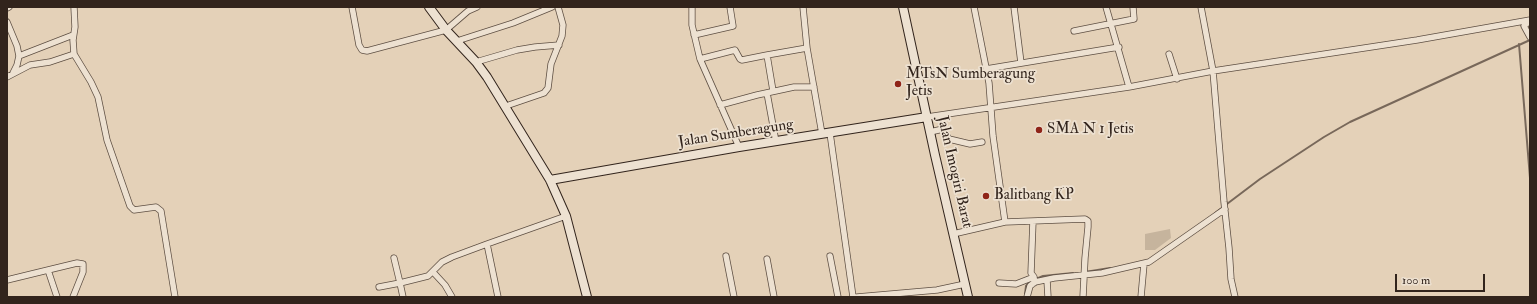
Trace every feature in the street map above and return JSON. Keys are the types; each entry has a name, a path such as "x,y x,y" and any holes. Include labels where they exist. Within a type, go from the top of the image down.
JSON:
{"street":[{"path":"74,7 74,54 98,97 109,146 130,206 134,210 156,207 161,211 175,297"},
{"path":"352,7 359,45 362,50 367,51 376,50 446,30 467,9 477,7"},
{"path":"429,7 446,30 476,62 506,106 550,180 566,216 587,297"},
{"path":"457,41 513,24 552,7"},
{"path":"506,106 544,93 548,88 552,64 562,36 563,25 558,7"},
{"path":"692,7 694,35 700,60 739,147"},
{"path":"694,35 733,26 730,7"},
{"path":"803,7 807,48 814,87 826,134 853,297"},
{"name":"Jalan Imogiri Barat","path":"903,7 968,297"},
{"path":"974,7 986,69 993,136 1005,222"},
{"path":"1014,7 1021,63"},
{"path":"1106,7 1119,47 1129,87"},
{"path":"1074,30 1134,19 1133,7"},
{"path":"1201,7 1213,71 1231,279 1235,297"},
{"path":"927,117 1129,87 1213,71 1417,40 1530,20"},
{"path":"1530,20 1524,26 1530,37"},
{"path":"7,22 19,56 13,73"},
{"path":"19,56 73,36"},
{"path":"476,62 516,50 559,45"},
{"path":"986,69 1119,47"},
{"path":"700,60 735,50 742,60 767,54 807,48"},
{"path":"7,77 30,65 50,62 74,54"},
{"path":"767,54 776,142"},
{"path":"1169,54 1177,78"},
{"path":"720,105 794,87 814,87"},
{"name":"Jalan Sumberagung","path":"550,180 739,147 927,117"},
{"path":"930,132 943,129 949,139 970,144 982,142"},
{"path":"999,283 1016,284 1034,280 1047,280 1102,273 1144,264 1159,255 1224,206"},
{"path":"379,287 423,278 433,272 439,264 452,256 566,216"},
{"path":"953,234 1005,222 1085,219 1088,222 1083,297"},
{"path":"1027,297 1028,290 1034,280 1032,274 1033,222"},
{"path":"487,244 498,297"},
{"path":"726,256 734,297"},
{"path":"830,256 838,297"},
{"path":"394,258 403,297"},
{"path":"767,259 774,297"},
{"path":"7,280 77,263 82,264 83,272 73,297"},
{"path":"1141,297 1144,264"},
{"path":"48,270 57,297"},
{"path":"433,272 445,285 452,297"},
{"path":"1047,280 1048,297"},
{"path":"857,297 937,290 965,284"}],"shaded area":[{"path":"1170,229 1171,238 1155,250 1145,250 1145,234"}],"waterway":[{"path":"1215,213 1260,179 1324,137 1350,122 1530,40"},
{"path":"1519,44 1530,178"},
{"path":"1085,272 1110,268"},
{"path":"1036,279 1043,276 1073,273"},
{"path":"1025,294 1026,286 1031,280"}],"place":[{"name":"MTsN Sumberagung Jetis","path":"898,84"},
{"name":"SMA N 1 Jetis","path":"1039,130"},
{"name":"Balitbang KP","path":"986,196"}]}
